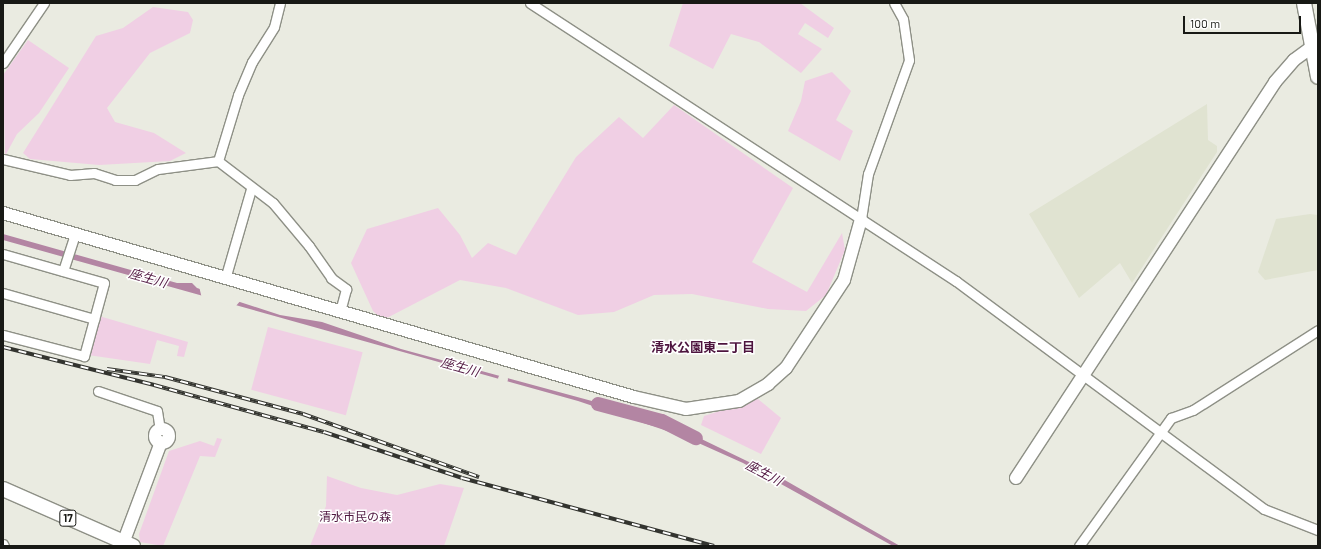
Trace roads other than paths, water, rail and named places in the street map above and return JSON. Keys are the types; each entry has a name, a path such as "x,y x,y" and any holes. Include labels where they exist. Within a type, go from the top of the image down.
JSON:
{"main road":[{"path":"1304,3 1315,45 1318,76"},
{"name":"17","path":"3,490 126,545"}],"street":[{"path":"3,63 44,3"},
{"path":"218,161 238,95 252,62 274,28 280,3"},
{"path":"530,3 968,290 1264,509 1318,530"},
{"path":"3,213 74,240 225,279 340,311 666,405 686,409 722,406 754,393 786,368 844,280 861,219 868,174 909,60 902,18 894,3"},
{"path":"1016,478 1279,78 1315,45"},
{"path":"3,159 70,175 94,173 121,180 135,180 158,169 218,161 252,189 273,203 310,246 331,278 346,289 340,311"},
{"path":"225,279 252,189"},
{"path":"64,268 74,240"},
{"path":"3,254 64,268 104,283 84,356 3,335"},
{"path":"3,293 94,319"},
{"path":"1079,546 1171,418 1193,410 1318,330"},
{"path":"98,391 157,411 160,429 169,434 167,440 161,442 126,545"}],"water":[{"path":"3,234 177,283 192,283 197,288 280,315 322,322 401,349 603,404 689,433 776,475 900,546 893,546 743,463 685,437 578,401 3,240"}],"waterway":[{"name":"座生川","path":"598,404 662,421 696,438"}],"railway":[{"path":"3,347 154,385 324,432 462,478 714,546"},
{"path":"107,369 165,377 303,414 479,477"}],"district":[{"name":"清水公園東二丁目","path":"703,347"}],"park label":[{"name":"清水市民の森","path":"355,517"}]}
